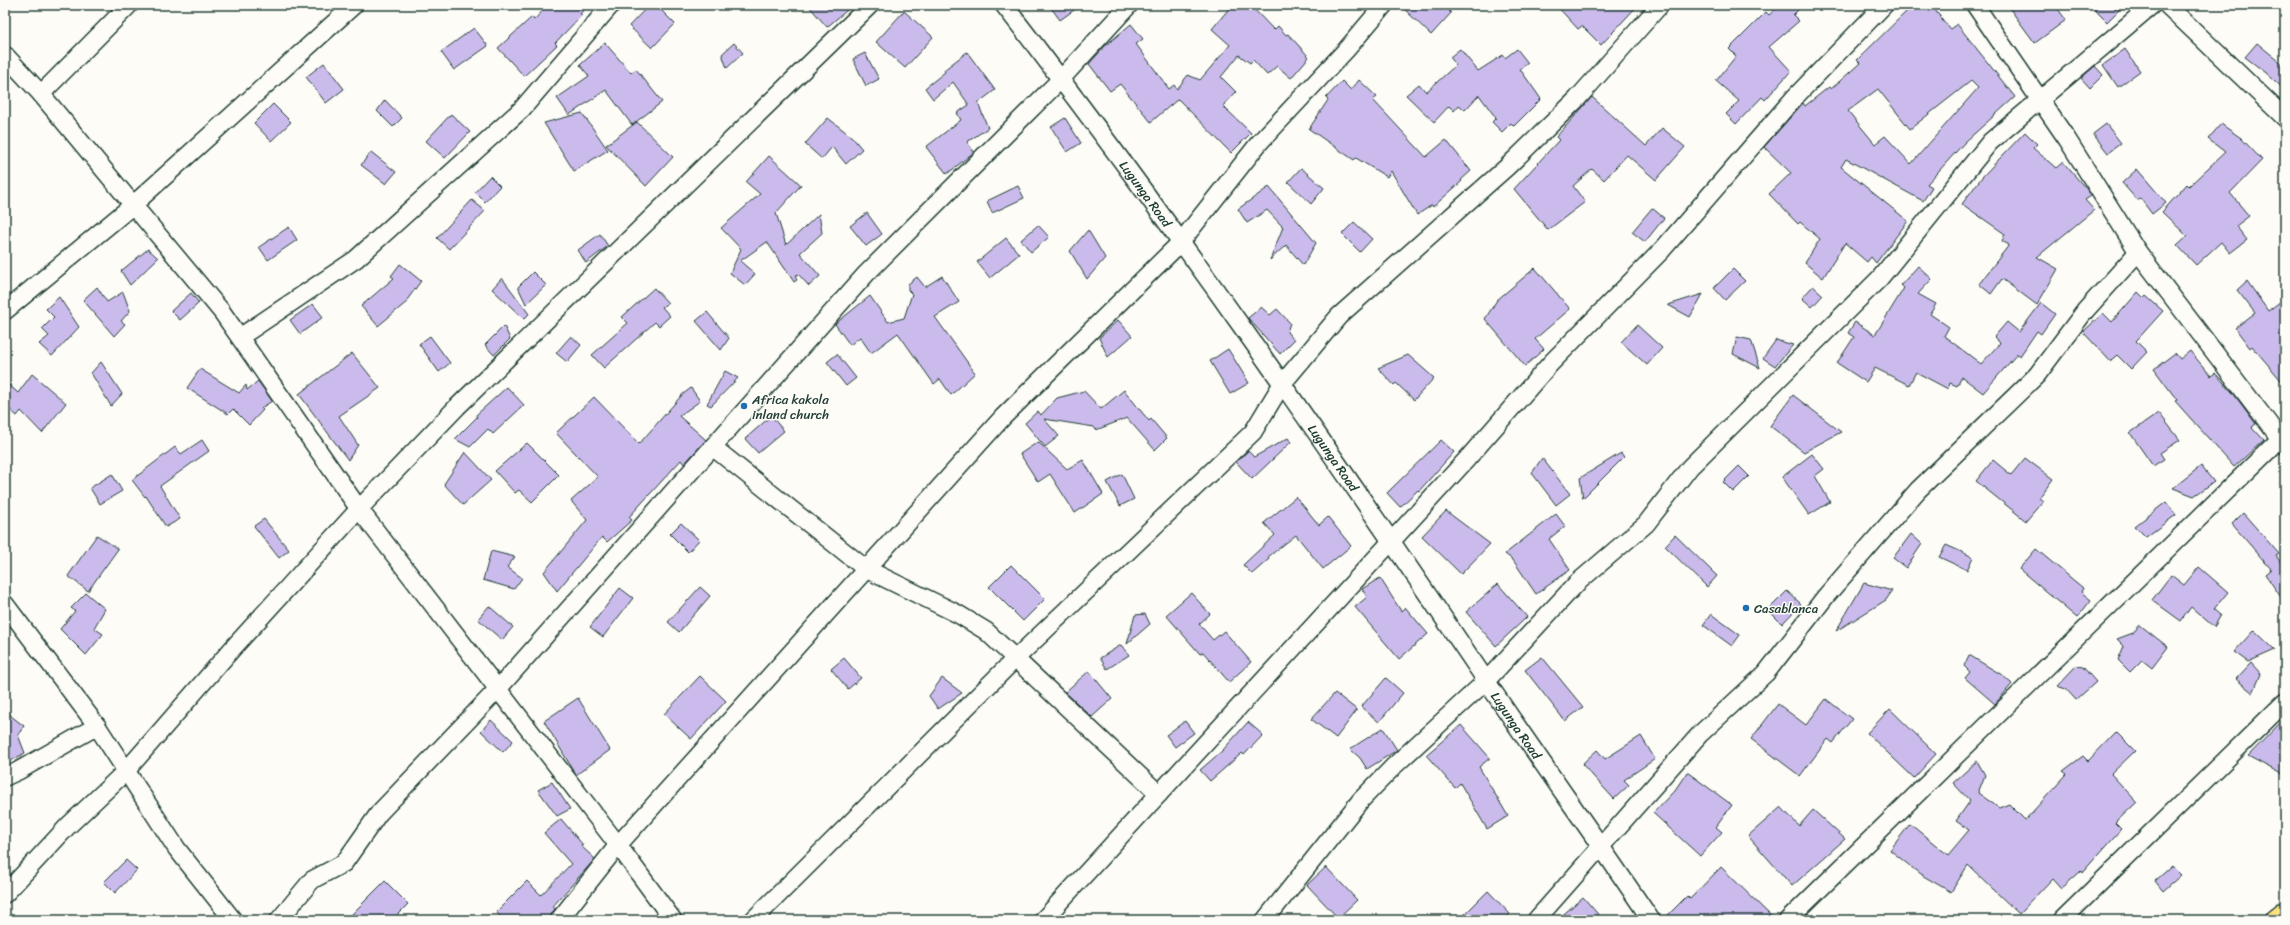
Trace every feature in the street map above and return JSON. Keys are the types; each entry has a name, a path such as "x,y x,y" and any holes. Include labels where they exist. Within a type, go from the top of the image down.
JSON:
{"highway":[{"path":"2276,920 2285,913"}],"street":[{"path":"41,94 129,5"},
{"path":"5,311 133,205 354,5"},
{"path":"240,337 356,259 522,109 611,5"},
{"path":"5,894 67,827 126,770 232,649 359,510 457,407 870,5"},
{"name":"Lugunga Road","path":"1004,5 1061,79 1282,384 1392,540 1486,681 1602,846 1651,920"},
{"path":"279,920 312,880 344,863 379,813 497,690 714,448 866,274 1061,79 1129,5"},
{"path":"559,920 618,844 1003,418 1180,243 1259,143 1346,50 1384,5"},
{"path":"753,920 1014,660 1253,432 1282,384 1339,316 1507,167 1578,99 1660,5"},
{"path":"1043,920 1467,459 1550,364 1662,250 1794,98 1884,5"},
{"path":"1788,920 2283,442 2138,252 2040,100 1974,5"},
{"path":"1265,920 1360,801 1394,766 1486,681 1577,583 1646,524 1690,467 1880,278 1990,142 2152,5"},
{"path":"2167,5 2285,118"},
{"path":"5,55 41,94 222,312 359,510 497,690 618,844 672,920"},
{"path":"1536,920 1700,734 1766,673 1826,596 1918,490 2037,375 2085,312 2138,252"},
{"path":"714,448 866,568 958,614 986,631 1014,660 1159,794"},
{"path":"5,604 97,726 177,849 233,920"},
{"path":"2062,920 2285,702"},
{"path":"5,777 97,726"}],"building":[{"path":"548,5 588,5 580,14 582,15 555,43 557,45 524,76 498,48 532,17 534,20"},
{"path":"649,5 656,5 675,24 652,48 629,26"},
{"path":"808,5 853,5 827,27"},
{"path":"1049,5 1081,5 1060,20"},
{"path":"1232,5 1250,5 1274,30 1278,26 1286,35 1288,34 1309,57 1291,78 1277,66 1267,75 1253,60 1250,63 1239,55 1221,77 1236,92 1223,106 1251,133 1231,153 1178,99 1151,122 1120,84 1110,91 1089,64 1105,46 1131,24 1143,39 1136,44 1169,89 1174,85 1177,89 1188,75 1200,80 1230,45 1212,29"},
{"path":"1400,5 1443,5 1451,13 1431,35"},
{"path":"1556,5 1638,5 1601,45 1582,26 1578,29"},
{"path":"1780,5 1803,5 1793,15 1799,21 1769,47 1791,71 1765,100 1762,97 1736,124 1726,114 1739,101 1716,81 1736,56 1729,49 1766,12 1769,15"},
{"path":"1913,5 1931,5 1950,29 1957,24 2015,97 1965,142 1927,184 1932,187 1923,201 1846,159 1841,167 1908,221 1876,263 1871,257 1867,262 1845,243 1823,278 1805,263 1820,239 1800,222 1798,224 1769,194 1791,173 1764,147 1803,103 1805,106 1829,87 1831,89 1860,63 1857,60","holes":["1971,81 1978,88 1911,164 1885,136 1875,144 1848,111 1878,89 1910,129"]},
{"path":"2007,5 2055,5 2066,20 2035,43"},
{"path":"2090,5 2124,5 2107,22"},
{"path":"904,11 933,37 905,68 876,42"},
{"path":"474,28 488,46 454,70 441,52"},
{"path":"605,43 631,73 636,69 662,102 632,125 606,90 569,115 557,98 589,76 580,65"},
{"path":"734,43 743,53 727,68 722,54"},
{"path":"2257,43 2285,66 2285,90 2245,57"},
{"path":"1460,49 1478,71 1503,55 1505,58 1517,49 1528,63 1520,69 1541,99 1514,126 1511,123 1502,132 1492,122 1496,118 1479,95 1465,110 1459,105 1454,111 1449,106 1434,122 1406,95 1419,84 1426,92 1456,65 1450,57"},
{"path":"2125,49 2140,71 2118,87 2103,65"},
{"path":"967,52 995,90 978,103 988,128 967,142 974,152 947,174 926,147 961,120 957,113 969,105 953,82 933,99 925,88 945,72 944,70"},
{"path":"865,53 879,79 866,86 853,59"},
{"path":"324,63 344,89 326,103 306,77"},
{"path":"2095,66 2103,75 2090,88 2081,78"},
{"path":"1359,80 1377,97 1373,100 1426,157 1446,140 1471,171 1433,207 1432,205 1417,215 1391,171 1387,177 1356,158 1354,160 1309,129 1328,100 1326,98 1342,81 1351,90"},
{"path":"1592,97 1646,146 1662,128 1685,147 1656,180 1627,155 1604,180 1592,169 1573,186 1585,202 1548,230 1514,189 1559,140 1556,137"},
{"path":"385,100 402,118 393,127 377,111"},
{"path":"273,104 291,122 271,141 254,123"},
{"path":"582,113 608,150 574,171 544,123"},
{"path":"451,114 470,132 445,158 426,141"},
{"path":"828,118 852,137 862,149 846,164 832,147 822,159 805,144"},
{"path":"1065,118 1081,143 1067,152 1051,127"},
{"path":"637,122 673,157 646,186 606,145"},
{"path":"2106,124 2121,143 2108,153 2093,134"},
{"path":"2221,124 2241,138 2262,160 2230,193 2249,216 2236,226 2247,240 2230,253 2221,242 2196,265 2177,245 2187,236 2162,212 2187,184 2189,186 2225,152 2208,139"},
{"path":"2025,132 2037,144 2033,148 2056,168 2063,162 2088,191 2091,196 2085,200 2094,210 2037,257 2058,269 2037,305 2002,279 1991,294 1979,284 2009,245 2002,241 2005,234 1962,204 1982,177"},
{"path":"371,152 396,172 386,184 361,165"},
{"path":"769,156 801,185 776,213 786,245 819,214 822,233 800,253 820,276 809,286 798,274 795,276 797,280 794,282 767,242 740,261 755,274 745,285 730,273 741,249 721,228 760,194 746,182"},
{"path":"1301,168 1324,188 1311,204 1288,182"},
{"path":"2137,169 2166,203 2152,214 2140,198 2137,200 2122,183"},
{"path":"490,176 500,186 485,202 475,192"},
{"path":"1018,186 1024,198 992,213 987,201"},
{"path":"1269,187 1316,243 1303,265 1286,245 1270,260 1283,227 1267,210 1247,223 1238,209"},
{"path":"472,200 485,211 449,249 437,238"},
{"path":"1652,208 1664,218 1645,242 1632,232"},
{"path":"867,213 882,234 866,246 850,226"},
{"path":"1354,222 1372,239 1360,252 1342,234"},
{"path":"1038,225 1049,237 1031,252 1021,240"},
{"path":"289,227 297,240 268,260 259,247"},
{"path":"1088,230 1105,258 1087,279 1070,251"},
{"path":"600,234 608,246 586,263 578,250"},
{"path":"1006,238 1019,254 990,278 977,262"},
{"path":"148,249 158,258 130,285 121,271"},
{"path":"400,264 421,281 407,300 408,301 378,326 361,306 394,278 391,276"},
{"path":"1918,266 1932,279 1918,294 1936,304 1930,314 1949,327 1944,336 1981,364 2000,343 1994,337 2007,322 2019,332 2041,303 2055,314 2041,334 2037,331 2020,356 2017,354 1983,393 1962,377 1957,386 1950,383 1948,389 1916,372 1909,385 1875,368 1866,382 1837,363 1854,337 1848,333 1855,322 1875,335 1904,288 1901,285"},
{"path":"1535,268 1570,309 1535,339 1544,349 1525,366 1485,319 1497,300"},
{"path":"1733,269 1745,281 1725,300 1714,288"},
{"path":"533,272 546,285 526,304 518,287"},
{"path":"942,276 959,302 935,317 975,373 951,395 940,379 934,384 898,333 871,353 860,337 850,345 835,324 870,296 888,322 904,318 912,294 908,290 908,284 917,277 925,287"},
{"path":"502,278 529,314 524,319 492,289"},
{"path":"2247,281 2268,311 2285,298 2285,385 2252,346 2250,348 2235,328 2255,313 2237,290"},
{"path":"1813,286 1823,295 1812,307 1802,298"},
{"path":"97,287 107,302 123,292 130,311 121,321 125,324 114,336 83,300"},
{"path":"654,288 668,303 662,307 670,316 659,326 655,322 604,368 592,355 628,323 622,317"},
{"path":"2138,292 2144,298 2146,296 2163,311 2136,341 2147,352 2131,369 2117,355 2110,361 2083,332 2103,313 2112,322"},
{"path":"191,293 199,303 180,320 171,311"},
{"path":"1703,294 1690,317 1668,305"},
{"path":"59,297 79,327 52,356 39,344 49,336 42,329 54,317 46,309"},
{"path":"313,304 323,317 300,334 290,320"},
{"path":"1261,307 1270,315 1277,309 1290,323 1287,332 1294,340 1280,354 1248,318"},
{"path":"707,312 729,338 721,350 696,321"},
{"path":"1118,320 1132,336 1108,357 1099,338"},
{"path":"1637,325 1662,348 1647,365 1621,342"},
{"path":"504,326 510,339 494,355 485,345"},
{"path":"430,336 450,363 439,372 419,344"},
{"path":"571,336 581,345 567,362 556,353"},
{"path":"1737,337 1751,340 1760,368 1733,354"},
{"path":"1776,340 1793,345 1775,366 1763,358"},
{"path":"1228,349 1249,383 1230,394 1210,361"},
{"path":"2190,351 2211,376 2215,373 2233,393 2256,424 2252,427 2264,440 2234,467 2175,401 2177,400 2154,369 2175,353 2180,359"},
{"path":"352,353 380,388 339,416 358,445 348,460 299,394"},
{"path":"837,354 856,378 846,386 827,362"},
{"path":"1408,355 1434,378 1414,400 1396,383 1394,385 1378,368"},
{"path":"101,362 122,394 111,406 91,373"},
{"path":"200,369 239,393 246,385 247,390 258,381 272,401 261,408 263,410 249,425 233,409 228,414 187,388"},
{"path":"725,371 738,378 711,406 707,404"},
{"path":"32,374 66,403 42,433 21,411 17,416 5,405 5,381 18,393"},
{"path":"507,387 524,405 493,434 488,429 470,447 455,439 477,417 476,415"},
{"path":"691,388 700,401 679,416 706,440 684,464 681,460 629,517 632,520 607,542 602,537 557,591 544,572 587,520 571,501 598,477 556,433 594,397 639,444 682,395"},
{"path":"1124,390 1149,421 1151,419 1167,438 1155,450 1127,418 1096,430 1094,427 1044,419 1059,436 1045,447 1025,423 1038,411 1041,415 1057,398 1084,391 1101,409"},
{"path":"1793,395 1841,432 1804,452 1770,426"},
{"path":"2159,413 2180,440 2160,453 2164,459 2153,466 2130,433"},
{"path":"771,416 784,431 758,453 745,439"},
{"path":"1288,438 1291,442 1252,479 1236,462 1248,451 1254,457"},
{"path":"202,440 209,451 160,486 180,519 166,527 146,496 145,497 132,480 175,447 181,454"},
{"path":"1441,440 1454,452 1419,491 1418,490 1400,507 1387,493"},
{"path":"1038,442 1067,469 1083,460 1103,494 1075,513 1050,474 1038,482 1020,454"},
{"path":"527,443 559,475 532,502 519,490 515,493 495,471"},
{"path":"465,452 491,480 463,505 444,484"},
{"path":"1621,453 1624,457 1583,498 1580,478"},
{"path":"1812,454 1824,469 1815,476 1830,502 1809,515 1782,477"},
{"path":"1542,458 1570,494 1556,505 1532,473"},
{"path":"2025,458 2053,479 2039,498 2043,501 2026,521 1976,481 1993,460 2011,475"},
{"path":"1739,466 1749,476 1733,492 1723,482"},
{"path":"2201,466 2214,482 2194,496 2173,488"},
{"path":"112,474 122,491 100,504 90,488"},
{"path":"1122,474 1134,499 1120,506 1107,482"},
{"path":"1296,497 1319,525 1328,517 1351,546 1323,569 1296,535 1268,557 1269,559 1252,574 1243,565 1275,535 1264,523"},
{"path":"2166,502 2176,515 2146,537 2135,526"},
{"path":"1446,511 1490,544 1461,574 1422,536"},
{"path":"2243,513 2279,554 2276,556 2281,563 2285,559 2285,603 2265,574 2271,569 2232,524"},
{"path":"1556,514 1565,526 1549,539 1570,570 1536,594 1513,560 1505,554"},
{"path":"264,519 289,550 279,558 254,526"},
{"path":"681,523 699,540 688,552 670,534"},
{"path":"1911,534 1922,544 1906,568 1893,558"},
{"path":"97,535 118,549 88,591 68,576"},
{"path":"1675,535 1717,576 1707,587 1665,546"},
{"path":"1946,545 1973,557 1967,570 1939,557"},
{"path":"2036,549 2083,588 2081,592 2091,600 2077,618 2019,569"},
{"path":"491,551 515,557 507,567 522,578 514,589 483,580"},
{"path":"1011,565 1045,599 1023,621 989,587"},
{"path":"2199,567 2228,592 2214,609 2221,615 2214,627 2191,607 2181,621 2152,600 2171,575 2184,585"},
{"path":"1380,578 1401,611 1405,607 1428,634 1399,659 1355,607 1367,597 1362,589"},
{"path":"1864,583 1892,591 1886,600 1836,631"},
{"path":"1498,584 1527,617 1496,646 1466,612"},
{"path":"700,587 710,596 679,632 668,622"},
{"path":"620,588 633,598 603,637 590,627"},
{"path":"1787,591 1801,604 1782,624 1768,610"},
{"path":"86,593 105,609 94,628 103,634 86,655 60,629 75,611 71,608"},
{"path":"1191,593 1210,614 1199,624 1213,640 1224,631 1251,662 1229,682 1203,652 1200,654 1166,615"},
{"path":"489,606 513,627 502,640 478,619"},
{"path":"1145,614 1150,624 1127,644 1135,615"},
{"path":"1711,614 1740,635 1732,646 1703,625"},
{"path":"2140,625 2168,647 2152,668 2142,660 2130,672 2118,660 2124,646 2117,639 2133,633"},
{"path":"2254,630 2275,650 2248,662 2234,652"},
{"path":"1121,645 1129,655 1107,669 1100,658"},
{"path":"1969,655 2002,675 2012,684 1995,704 1965,678 1970,672 1964,666"},
{"path":"1542,657 1583,707 1565,721 1525,670"},
{"path":"844,658 861,678 848,689 831,669"},
{"path":"2251,663 2261,674 2253,693 2236,679"},
{"path":"2076,666 2083,667 2096,682 2076,700 2066,689 2057,686"},
{"path":"1089,671 1112,699 1092,717 1065,692"},
{"path":"700,676 726,701 691,739 664,714"},
{"path":"942,678 962,693 938,709 929,696"},
{"path":"1386,678 1403,693 1379,722 1361,707"},
{"path":"1335,693 1357,710 1336,738 1311,719"},
{"path":"578,698 610,750 576,775 544,721"},
{"path":"1826,699 1852,719 1833,743 1828,739 1800,776 1751,739 1778,704 1806,725"},
{"path":"5,704 11,716 24,726 18,735 25,753 5,764"},
{"path":"1890,709 1936,754 1914,778 1867,733"},
{"path":"2285,718 2285,776 2248,756"},
{"path":"491,720 513,741 503,752 481,731"},
{"path":"1185,721 1194,733 1175,747 1166,735"},
{"path":"1248,722 1263,735 1244,755 1242,753 1210,781 1200,770 1222,751"},
{"path":"1461,725 1490,758 1479,767 1508,816 1487,829 1460,783 1455,788 1426,755"},
{"path":"1383,728 1397,750 1367,769 1360,758 1350,749"},
{"path":"2116,732 2135,751 2111,774 2137,802 2115,823 2121,829 2082,873 2081,871 2061,889 2052,879 2019,914 1968,865 1951,892 1920,874 1890,850 1910,824 1948,855 1969,830 1956,821 1970,801 1953,783 1977,761 1985,775 1978,793 1999,808 2009,804 2025,820 2067,774 2063,771 2083,756 2088,761"},
{"path":"1641,736 1655,759 1624,780 1629,785 1614,799 1582,764 1597,750 1605,759"},
{"path":"1687,772 1732,805 1716,827 1722,832 1700,856 1653,813 1675,790"},
{"path":"552,782 570,809 557,816 538,790"},
{"path":"1781,807 1799,826 1813,810 1845,839 1792,886 1748,836"},
{"path":"561,819 583,845 581,846 595,859 553,906 555,909 546,920 504,920 496,912 527,881 541,895 571,864 544,833"},
{"path":"126,860 137,870 115,893 104,882"},
{"path":"2172,866 2181,875 2163,891 2155,881"},
{"path":"1326,867 1357,900 1338,918 1307,885"},
{"path":"1721,867 1775,920 1663,920 1687,896 1690,899"},
{"path":"385,881 408,904 392,920 346,920"},
{"path":"1488,891 1510,914 1504,920 1459,920"},
{"path":"1583,897 1603,920 1557,920"}],"place":[{"name":"Africa kakola inland church","path":"744,406"},
{"name":"Casablanca","path":"1746,608"}]}
